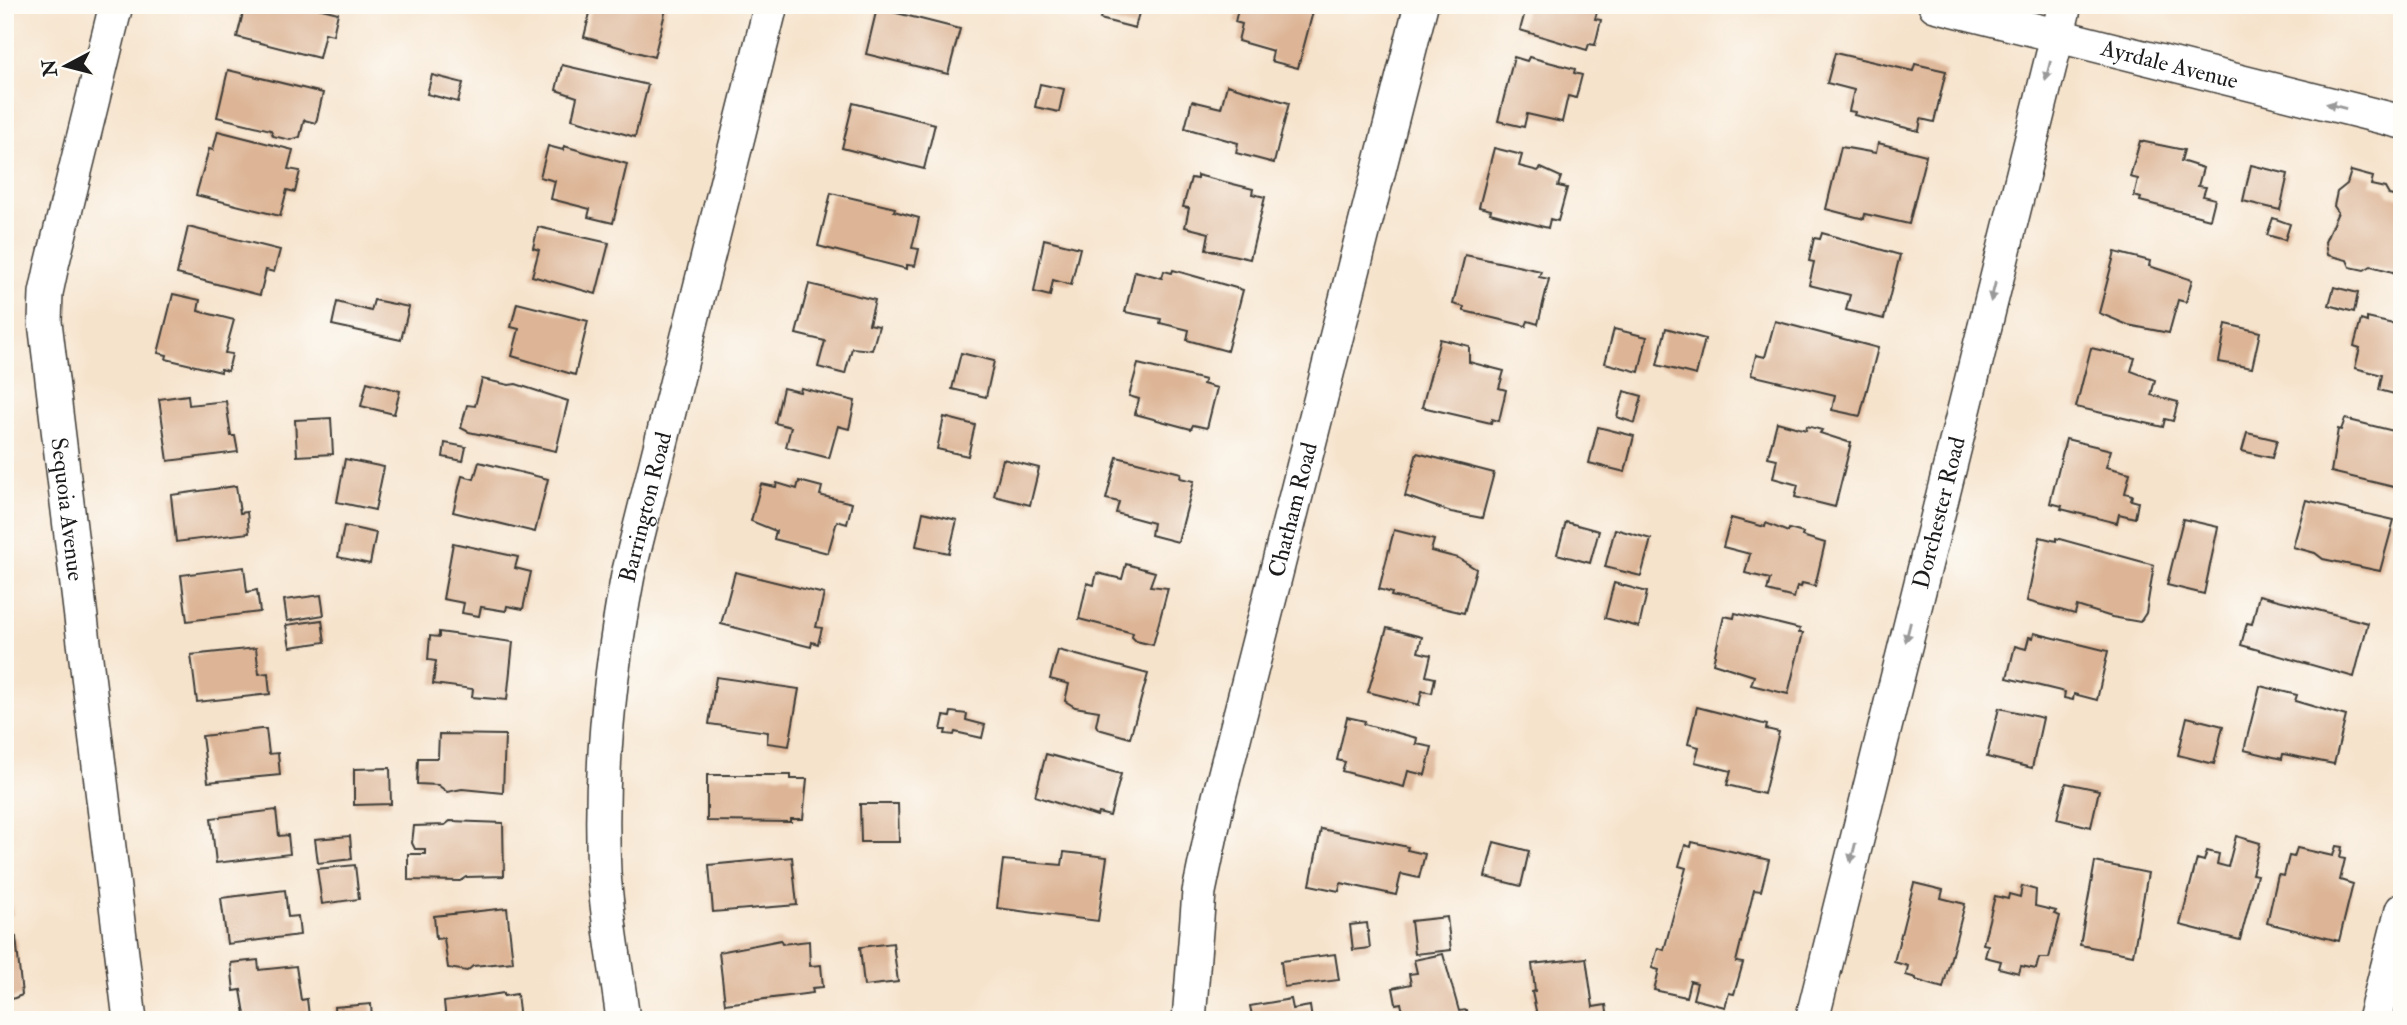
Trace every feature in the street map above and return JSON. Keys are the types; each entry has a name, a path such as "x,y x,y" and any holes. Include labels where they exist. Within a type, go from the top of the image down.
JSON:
{"street":[{"name":"Sequoia Avenue","path":"116,5 52,265 46,293 46,322 130,1020"},
{"name":"Barrington Road","path":"623,1020 604,874 603,778 612,659 628,575 771,5"},
{"name":"Chatham Road","path":"1189,1020 1199,892 1218,801 1421,5"},
{"name":"Ayrdale Avenue","path":"1936,5 2061,21 2402,122"},
{"name":"Dorchester Road","path":"1812,1020 2061,21"},
{"path":"2374,1020 2402,911"}],"building":[{"path":"245,5 306,5 338,13 333,35 325,33 319,58 237,37"},
{"path":"592,5 667,5 654,57 584,37"},
{"path":"1104,5 1141,5 1135,28 1100,19"},
{"path":"1239,5 1302,5 1314,8 1298,68 1271,61 1273,51 1238,41 1242,24 1235,22"},
{"path":"1527,5 1599,5 1595,19 1601,20 1595,45 1589,44 1587,50 1520,30"},
{"path":"877,8 960,29 948,74 866,54"},
{"path":"1835,53 1913,71 1915,64 1946,71 1934,122 1921,119 1919,131 1854,115 1855,112 1849,111 1854,90 1827,83"},
{"path":"1514,57 1527,61 1529,57 1575,69 1574,73 1582,75 1576,98 1568,96 1562,122 1527,114 1524,127 1498,121"},
{"path":"562,65 648,85 635,137 572,119 577,97 556,90"},
{"path":"228,70 323,93 316,123 304,120 300,137 290,140 273,136 271,130 217,117"},
{"path":"432,75 463,83 458,102 427,94"},
{"path":"1040,84 1064,89 1059,112 1035,107"},
{"path":"1227,85 1289,103 1274,163 1236,153 1238,143 1185,128 1192,101 1221,108"},
{"path":"853,103 935,124 924,169 842,148"},
{"path":"218,131 293,150 288,169 300,171 295,192 287,190 280,216 196,195 209,149 213,150"},
{"path":"2140,141 2184,150 2181,161 2203,168 2198,186 2206,187 2203,196 2215,199 2210,219 2140,201 2141,198 2134,196 2138,179 2130,177"},
{"path":"1878,143 1926,155 1909,224 1865,214 1864,219 1826,209 1841,147 1876,153"},
{"path":"548,146 563,150 564,146 627,164 613,223 588,217 590,209 551,199 555,181 540,177"},
{"path":"1494,148 1522,155 1519,166 1538,171 1541,168 1561,177 1558,186 1567,188 1558,221 1550,219 1548,228 1490,213 1491,210 1479,207"},
{"path":"2251,165 2288,174 2280,210 2243,201"},
{"path":"2351,171 2373,177 2371,185 2385,188 2389,195 2402,198 2402,280 2393,272 2371,266 2364,270 2350,267 2347,260 2327,255 2325,242 2338,212 2334,206 2337,192 2347,184"},
{"path":"1197,175 1253,189 1252,194 1265,197 1250,259 1206,249 1209,233 1185,227 1189,208 1183,207 1191,178 1197,179"},
{"path":"831,193 895,208 894,211 919,218 912,248 919,249 915,266 907,265 907,269 818,246"},
{"path":"2273,218 2290,224 2285,240 2267,235"},
{"path":"188,227 280,250 274,272 266,270 260,295 177,274"},
{"path":"538,227 609,243 596,294 532,276 539,250 533,248"},
{"path":"1822,233 1900,255 1884,319 1846,310 1850,295 1809,285 1814,262 1809,261 1814,238 1820,239"},
{"path":"1044,239 1080,248 1071,285 1053,280 1050,296 1034,292"},
{"path":"2115,252 2150,261 2149,266 2192,280 2186,302 2178,300 2169,333 2128,325 2099,313"},
{"path":"1465,255 1541,271 1539,277 1549,279 1538,324 1528,321 1526,326 1464,311 1464,307 1453,304"},
{"path":"1173,270 1243,290 1227,351 1187,340 1189,330 1160,323 1161,319 1125,312 1135,271 1162,278 1164,271 1172,273"},
{"path":"809,284 875,300 869,324 879,326 872,350 852,348 845,374 818,367 825,341 796,334"},
{"path":"2334,287 2358,293 2354,312 2329,305"},
{"path":"173,294 200,300 198,311 234,320 225,353 232,354 228,371 221,369 221,372 166,359 167,355 158,353"},
{"path":"374,300 409,307 401,340 332,325 337,302 371,311"},
{"path":"517,303 588,321 575,375 512,356 519,329 511,327"},
{"path":"2367,318 2402,326 2402,396 2379,390 2382,375 2355,368 2360,348 2354,346 2361,320 2367,322"},
{"path":"1775,321 1878,348 1860,416 1832,410 1835,395 1751,375 1756,355 1765,357"},
{"path":"2226,324 2260,332 2252,368 2219,362"},
{"path":"1666,328 1705,339 1696,375 1657,365"},
{"path":"1614,329 1647,337 1639,372 1605,363"},
{"path":"1440,339 1469,346 1469,362 1504,371 1499,388 1506,390 1499,421 1492,419 1491,423 1422,407"},
{"path":"2091,348 2135,358 2131,371 2155,380 2151,395 2178,402 2173,421 2165,419 2163,427 2076,407"},
{"path":"961,353 994,361 986,397 952,389"},
{"path":"1138,364 1205,380 1203,384 1217,388 1207,428 1193,425 1191,429 1135,414 1139,399 1129,396"},
{"path":"482,379 516,384 568,401 556,451 461,428 467,405 475,406"},
{"path":"367,382 400,391 394,414 361,406"},
{"path":"783,388 800,392 801,388 855,401 849,429 838,426 829,458 786,447 791,427 775,423"},
{"path":"1624,391 1642,396 1635,423 1617,417"},
{"path":"188,395 189,405 226,401 231,436 235,436 238,452 168,461 159,399"},
{"path":"944,417 975,425 968,456 937,449"},
{"path":"331,418 333,454 297,456 295,420"},
{"path":"2345,419 2402,433 2402,489 2331,472 2338,429 2341,430"},
{"path":"1777,422 1806,430 1807,426 1822,430 1820,433 1851,443 1835,507 1795,497 1798,485 1773,478 1777,459 1768,457"},
{"path":"1598,427 1634,436 1625,472 1589,463"},
{"path":"2247,433 2277,440 2272,458 2242,451"},
{"path":"2066,439 2111,450 2106,467 2130,473 2125,493 2132,495 2131,500 2138,502 2135,518 2119,514 2117,523 2061,509 2062,506 2050,503"},
{"path":"445,443 466,447 463,461 443,457"},
{"path":"1417,453 1494,473 1482,518 1451,512 1405,496"},
{"path":"1117,457 1181,473 1180,478 1194,481 1178,542 1151,535 1153,523 1116,513 1119,502 1106,499"},
{"path":"345,459 384,467 375,510 337,502"},
{"path":"1003,459 1039,468 1030,505 994,496"},
{"path":"479,462 548,479 535,532 453,512 462,476 474,479"},
{"path":"799,481 822,487 820,495 852,503 847,524 837,521 828,553 774,539 776,531 751,521 761,484 776,487 777,483 797,489"},
{"path":"236,486 240,513 247,512 249,533 176,542 171,495"},
{"path":"2306,500 2394,520 2380,571 2323,559 2315,553 2293,547"},
{"path":"923,512 957,520 949,553 916,546"},
{"path":"1731,518 1765,527 1766,523 1788,532 1789,529 1825,543 1815,586 1802,583 1801,587 1797,586 1794,598 1767,591 1770,579 1745,573 1750,554 1723,547"},
{"path":"2183,519 2218,527 2204,594 2167,585"},
{"path":"1566,522 1599,531 1590,563 1557,554"},
{"path":"344,526 376,533 370,564 338,557"},
{"path":"1615,529 1651,539 1641,576 1605,567"},
{"path":"1394,530 1434,540 1431,551 1458,558 1476,569 1464,613 1391,596 1392,593 1379,589"},
{"path":"2040,537 2056,541 2056,538 2154,565 2146,613 2140,622 2077,606 2075,614 2027,601"},
{"path":"453,543 518,557 515,568 531,572 523,609 507,606 506,611 481,607 479,616 462,613 464,603 443,599"},
{"path":"1126,564 1155,572 1150,586 1168,588 1153,645 1136,641 1132,637 1133,633 1079,619 1087,583 1094,585 1097,573 1122,579"},
{"path":"244,567 247,592 257,590 260,612 187,621 181,575"},
{"path":"735,572 824,594 816,627 822,628 818,644 812,642 811,647 721,624"},
{"path":"1614,583 1647,592 1639,627 1605,618"},
{"path":"321,595 324,615 287,621 284,600"},
{"path":"2259,595 2368,623 2354,677 2241,645 2247,623 2252,624"},
{"path":"1735,613 1800,629 1799,633 1803,633 1788,694 1751,685 1754,676 1713,663 1724,616 1734,618"},
{"path":"322,620 325,642 290,647 286,625"},
{"path":"1387,628 1422,637 1418,652 1431,655 1426,676 1435,678 1432,693 1422,691 1419,705 1368,692"},
{"path":"439,632 513,642 507,700 472,697 473,689 433,684 436,661 428,660 430,636 439,637"},
{"path":"2034,633 2108,651 2097,700 2074,694 2073,700 2064,698 2065,692 2007,678 2015,646 2026,649 2029,637 2033,638"},
{"path":"256,648 259,674 268,673 270,694 197,702 191,655"},
{"path":"1058,650 1148,674 1130,738 1098,729 1096,725 1099,711 1075,707 1065,701 1069,684 1050,679"},
{"path":"716,677 799,689 789,746 767,743 768,732 709,724"},
{"path":"2260,686 2297,695 2295,701 2346,716 2334,764 2283,754 2282,759 2244,750"},
{"path":"1697,707 1767,725 1766,729 1779,732 1764,794 1727,785 1731,771 1695,762 1699,747 1688,744"},
{"path":"1999,708 2043,718 2032,768 1987,757"},
{"path":"951,712 967,714 966,720 985,725 982,738 955,732 954,735 945,734 946,730 941,730 944,716 950,717"},
{"path":"1347,717 1417,738 1416,744 1432,747 1425,775 1408,771 1404,787 1342,771 1345,762 1337,760"},
{"path":"2187,717 2223,726 2214,764 2178,755"},
{"path":"266,729 269,754 278,753 280,775 208,782 202,736"},
{"path":"439,734 505,735 503,793 462,789 447,792 438,785 417,784 418,758 438,758"},
{"path":"1046,754 1121,774 1110,816 1098,813 1097,816 1035,796"},
{"path":"390,768 391,804 354,805 354,769"},
{"path":"707,775 791,775 791,779 807,779 803,819 791,819 791,822 707,821"},
{"path":"2066,783 2099,790 2091,827 2057,819"},
{"path":"860,804 898,804 899,842 861,842"},
{"path":"276,810 279,836 288,835 290,854 216,863 211,818"},
{"path":"450,821 503,823 504,876 466,877 460,881 408,880 408,854 425,854 425,849 415,849 412,843 414,826 445,825"},
{"path":"1321,829 1408,847 1407,850 1425,854 1419,878 1401,874 1396,895 1341,883 1339,891 1310,885"},
{"path":"350,836 352,859 318,863 315,839"},
{"path":"2236,836 2260,843 2252,874 2257,875 2240,940 2180,925 2197,859 2204,861 2207,851 2219,854 2217,864 2228,867"},
{"path":"1494,842 1529,851 1521,886 1485,877"},
{"path":"1692,842 1769,860 1761,891 1754,890 1736,962 1743,963 1734,994 1729,993 1725,1007 1693,999 1697,983 1690,981 1686,997 1654,990 1659,970 1652,968 1658,948 1664,950 1686,868 1679,866 1685,845 1691,847"},
{"path":"2336,846 2342,847 2340,858 2345,859 2340,880 2353,884 2339,941 2267,923 2278,875 2284,876 2289,856 2294,857 2297,848 2333,856"},
{"path":"1064,852 1107,857 1098,921 997,908 1003,860 1062,865"},
{"path":"792,857 797,905 713,912 709,865"},
{"path":"2095,862 2148,873 2133,955 2080,945"},
{"path":"355,865 359,899 322,904 317,869"},
{"path":"5,873 13,915 5,917"},
{"path":"1914,883 1943,890 1941,898 1965,904 1943,988 1906,975 1908,966 1894,962"},
{"path":"2022,886 2036,890 2035,906 2056,911 2054,914 2060,916 2049,958 2039,958 2036,969 2021,966 2019,973 1999,968 2001,961 1985,957 1988,945 1983,944 1995,896 2008,899 2009,894 2020,897"},
{"path":"285,890 288,917 298,916 300,935 227,944 221,898"},
{"path":"507,908 513,962 473,966 467,971 448,968 444,938 436,939 434,916"},
{"path":"1447,917 1451,950 1415,954 1411,921"},
{"path":"1367,923 1370,948 1353,950 1350,925"},
{"path":"16,937 22,995 5,1002 5,939"},
{"path":"781,940 782,944 809,941 810,966 821,965 823,987 812,988 813,993 725,1004 719,952"},
{"path":"893,943 898,982 864,986 860,947"},
{"path":"1335,954 1339,980 1284,987 1281,961"},
{"path":"1443,954 1459,1011 1467,1010 1469,1020 1396,1020 1404,1017 1401,1003 1396,1004 1393,988 1411,984 1409,974 1417,973 1414,960"},
{"path":"1586,958 1593,1007 1606,1005 1608,1020 1538,1020 1532,992 1535,991 1532,964"},
{"path":"258,960 259,970 296,966 301,1000 307,999 309,1016 293,1020 246,1020 241,990 234,991 231,963"},
{"path":"504,993 504,996 517,994 520,1020 446,1020 444,1002"},
{"path":"1291,999 1293,1009 1310,1006 1312,1020 1253,1020 1250,1006"},
{"path":"371,1004 372,1020 335,1020 334,1007"}]}
